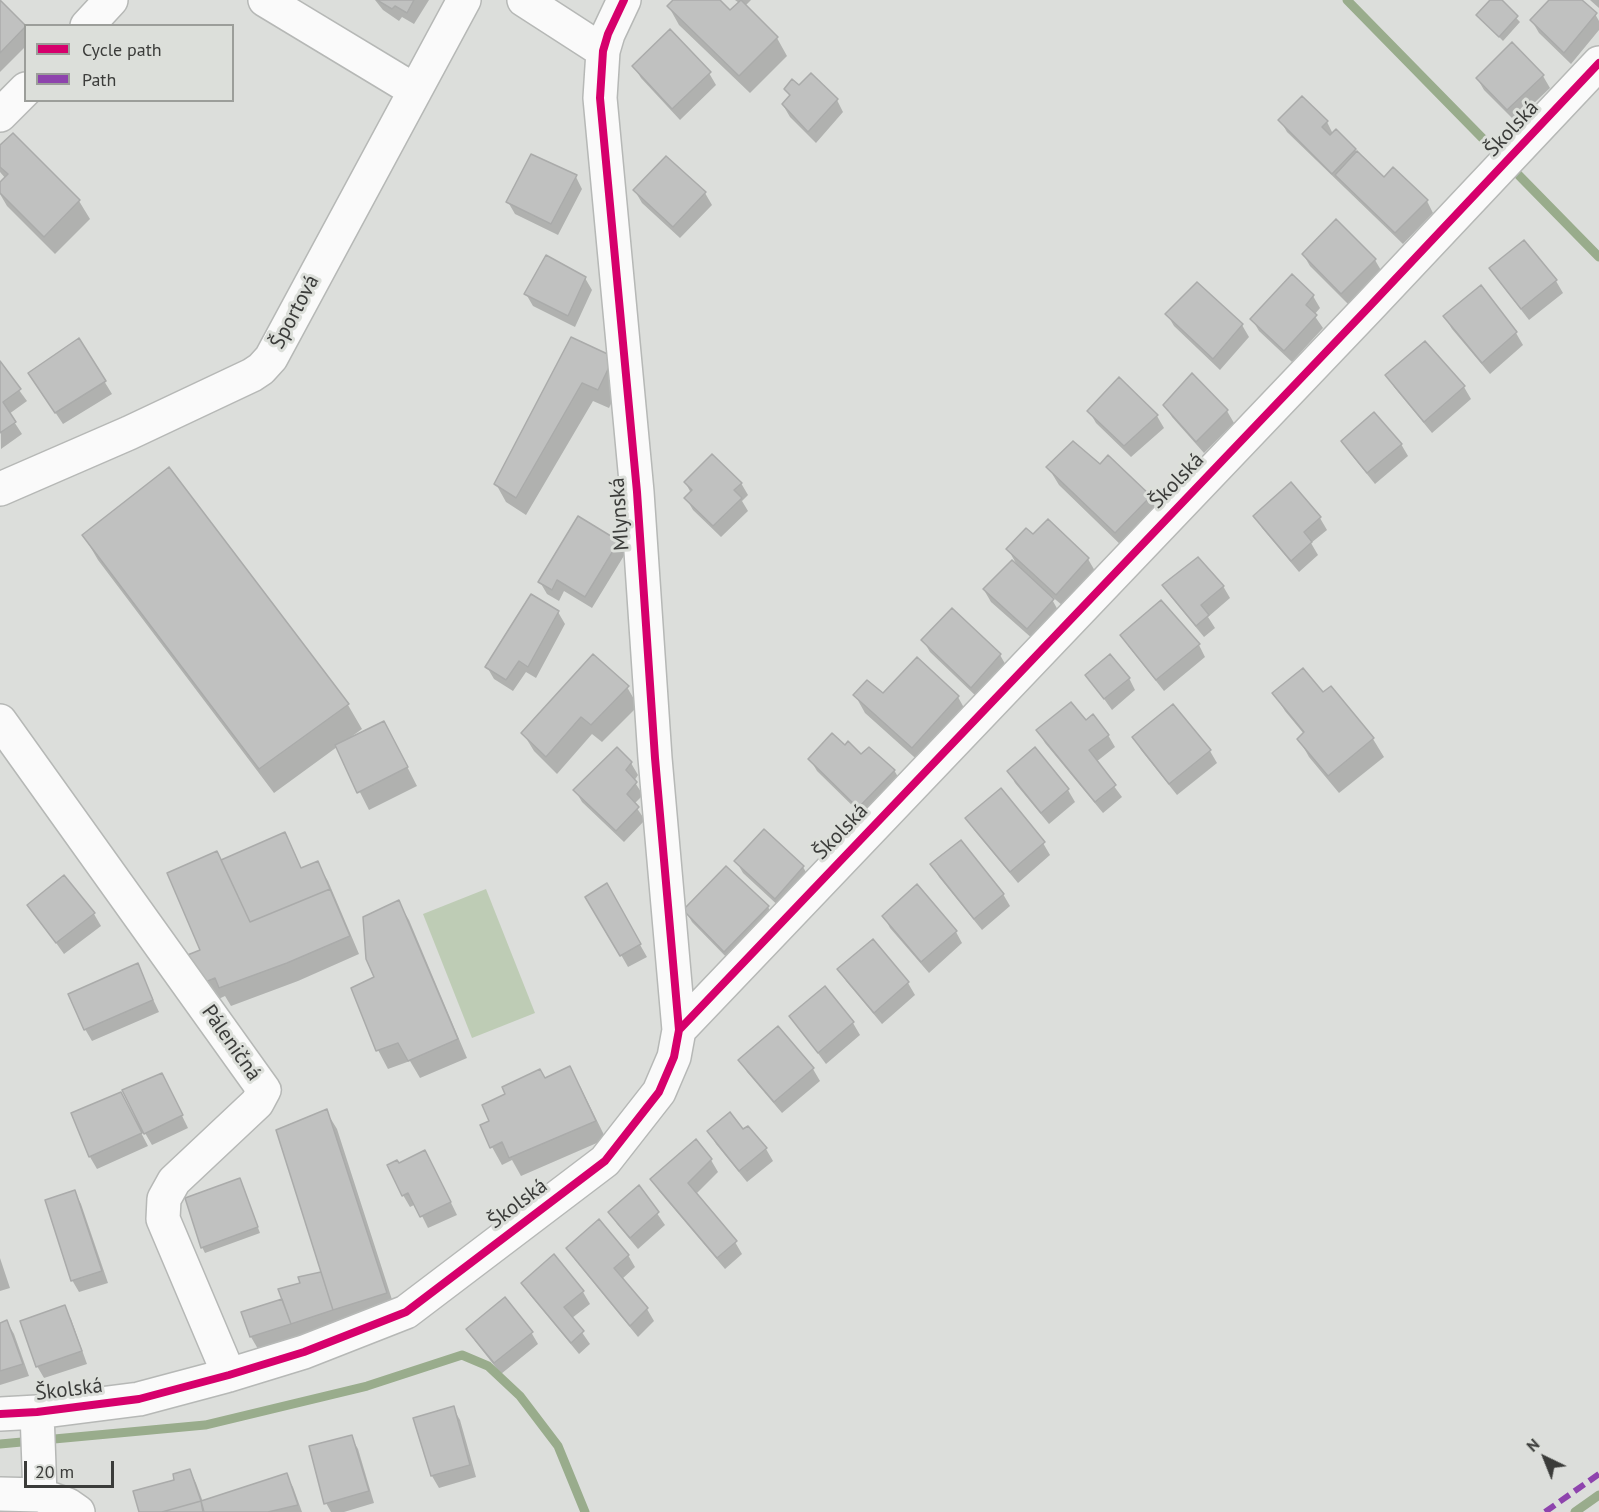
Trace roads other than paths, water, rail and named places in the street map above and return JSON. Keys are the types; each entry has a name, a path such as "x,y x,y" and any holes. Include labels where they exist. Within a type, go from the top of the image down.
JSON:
{"street":[{"path":"89,24 111,0"},
{"path":"265,0 414,90"},
{"name":"Športová","path":"0,489 129,433 261,369 271,358 464,0"},
{"path":"524,0 603,51"},
{"name":"Mlynská","path":"624,0 608,34 603,51 600,98 637,492 655,758 679,1030"},
{"name":"Školská","path":"0,1414 37,1420 139,1400 304,1352 406,1312 605,1161 658,1092 674,1057 679,1030 1599,63"},
{"path":"0,115 24,91"},
{"name":"Páleničná","path":"0,721 264,1090 257,1103 174,1181 164,1199 163,1219 229,1375"},
{"path":"37,1420 40,1482 78,1512"},
{"path":"0,1494 40,1482"}],"waterway":[{"path":"1347,0 1599,257"},
{"path":"0,1444 205,1425 367,1386 462,1355 488,1366 520,1396 558,1446 585,1512"},
{"path":"1575,1512 1599,1495"}]}
